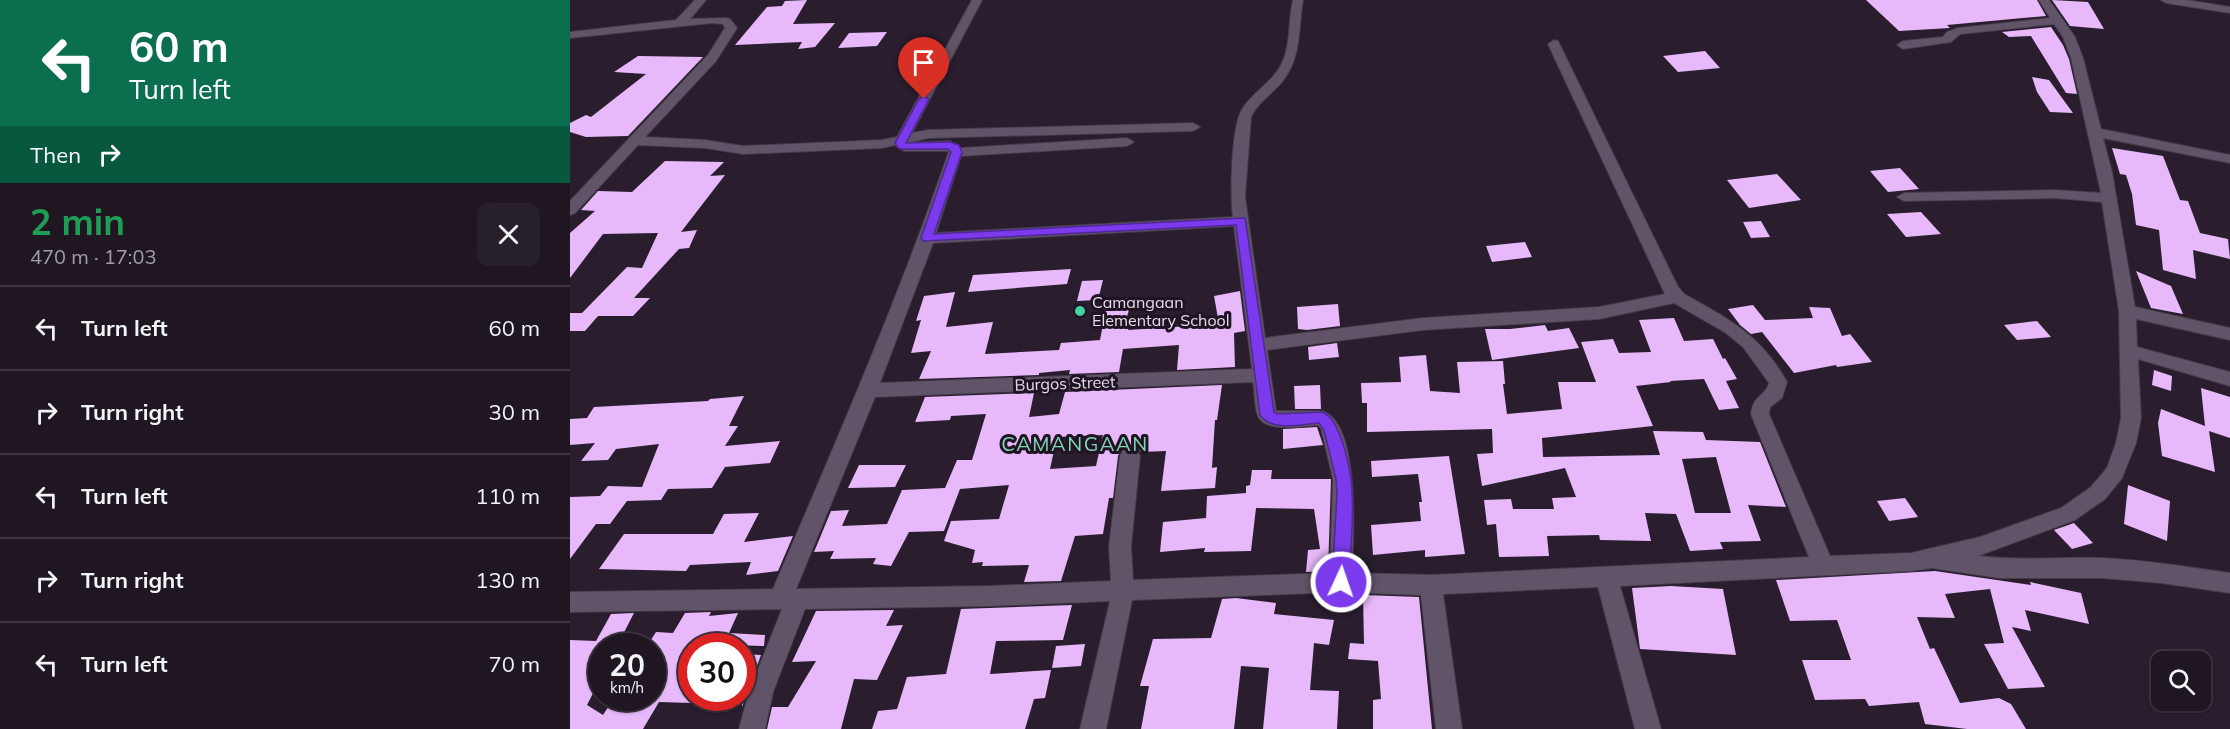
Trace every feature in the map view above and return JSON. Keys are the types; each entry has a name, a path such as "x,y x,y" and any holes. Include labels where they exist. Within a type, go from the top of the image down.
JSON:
{"street":[{"path":"681,22 701,0"},
{"path":"957,152 950,146 904,147 901,145 902,139 977,0"},
{"path":"1298,0 1295,13 1296,41 1285,70 1274,86 1249,107 1244,117 1238,189 1261,375 1269,417 1276,420 1322,418 1330,425 1345,494 1341,582"},
{"path":"570,602 1123,592 1341,582 1431,585 1823,566 1931,559 1980,546 2068,514 2098,493 2115,472 2126,443 2131,418 2130,351 2127,311 2109,198 2095,132 2077,58 2069,37 2045,0"},
{"path":"2166,0 2230,10"},
{"path":"570,34 720,20 726,21 731,28 719,50 570,210"},
{"path":"1903,45 1944,41 1951,34 1958,32 2058,20"},
{"path":"1554,44 1676,297 1741,335 1775,376 1777,388 1761,404 1760,414 1823,566"},
{"path":"635,141 705,144 743,150 882,144 928,134 1193,127"},
{"path":"2095,132 2230,159"},
{"path":"957,152 1127,142"},
{"path":"752,729 789,598 927,238 957,152"},
{"path":"1904,197 2055,194 2109,198"},
{"path":"927,238 1241,221"},
{"path":"1257,345 1423,324 1599,313 1676,297"},
{"path":"2127,311 2230,334"},
{"path":"2130,351 2230,379"},
{"name":"Burgos Street","path":"868,390 1261,375"},
{"path":"1093,729 1123,592 1120,546 1130,456"},
{"path":"1931,559 1999,568 2102,568 2162,573 2230,583"},
{"path":"1607,577 1648,729"},
{"path":"1431,585 1449,729"}],"building":[{"path":"807,0 793,24 835,23 815,47 798,49 802,42 735,45 767,7 782,6 785,1"},
{"path":"1866,0 2037,0 2046,16 1947,25 1950,28 1899,31"},
{"path":"2052,0 2088,2 2104,29 2070,26"},
{"path":"2051,27 2069,59 2077,94 2066,93 2031,36 2009,37 2002,32"},
{"path":"887,32 877,46 838,48 849,33"},
{"path":"1705,51 1720,68 1678,72 1663,56"},
{"path":"638,56 703,57 628,136 586,137 570,132 570,123 586,115 591,117 646,74 614,72"},
{"path":"2032,77 2049,80 2073,113 2050,112 2037,92"},
{"path":"2112,148 2163,156 2180,200 2188,201 2200,233 2228,239 2230,259 2193,250 2196,279 2163,270 2159,230 2136,225 2132,194 2126,175 2120,174"},
{"path":"665,161 724,162 710,176 725,175 681,232 697,230 689,248 679,249 634,298 650,298 633,316 598,316 585,331 570,331 570,313 582,313 627,267 642,268 658,233 603,234 570,278 570,233 595,211 581,210 598,191 632,192"},
{"path":"1900,168 1919,189 1888,192 1870,171"},
{"path":"1777,174 1801,200 1749,208 1727,180"},
{"path":"1921,212 1941,234 1906,237 1887,214"},
{"path":"1761,221 1770,237 1751,238 1743,222"},
{"path":"1525,242 1532,257 1492,262 1486,246"},
{"path":"1071,269 1067,284 968,292 973,275"},
{"path":"2136,271 2171,286 2183,314 2151,308"},
{"path":"1103,280 1098,300 1077,301 1082,281"},
{"path":"1240,291 1245,331 1234,333 1235,367 1177,370 1179,345 1123,349 1119,372 1069,374 1070,370 1039,373 1039,375 919,379 931,351 911,353 921,320 916,321 924,296 955,292 946,327 993,322 985,354 1059,350 1061,343 1100,340 1108,298 1132,298 1127,317 1130,317 1128,330 1219,324 1214,296"},
{"path":"1338,304 1340,326 1298,329 1297,307"},
{"path":"1753,305 1765,320 1813,318 1809,307 1830,308 1842,336 1850,334 1872,362 1837,367 1836,365 1794,373 1762,332 1751,334 1740,325 1728,309"},
{"path":"1674,318 1684,341 1713,339 1737,379 1726,381 1739,408 1719,410 1704,379 1636,386 1653,426 1542,438 1543,457 1660,455 1653,431 1703,432 1706,440 1760,442 1786,507 1748,505 1761,541 1720,542 1723,549 1690,551 1676,514 1645,513 1651,541 1600,540 1599,535 1547,536 1549,556 1499,557 1496,524 1487,525 1484,500 1511,499 1513,509 1554,509 1552,498 1576,497 1565,468 1482,486 1477,454 1493,453 1492,429 1367,432 1367,403 1362,403 1361,383 1401,382 1399,357 1426,355 1430,391 1460,393 1457,362 1503,361 1507,414 1562,409 1558,382 1596,382 1581,342 1613,339 1619,353 1651,352 1639,320","holes":["1716,457 1731,513 1695,513 1682,459"]},
{"path":"2037,321 2051,337 2017,340 2004,325"},
{"path":"1545,325 1548,331 1569,328 1579,348 1492,360 1485,329"},
{"path":"1337,343 1339,357 1309,360 1308,347"},
{"path":"2154,370 2172,376 2171,391 2152,385"},
{"path":"1222,385 1217,420 1215,420 1212,468 1217,467 1215,488 1161,491 1166,451 1141,452 1138,448 1131,446 1122,448 1118,456 1113,498 1109,498 1103,534 1075,536 1061,581 1024,582 1029,565 982,566 983,562 972,563 975,550 944,541 951,521 999,519 1009,485 960,489 944,531 909,532 891,566 873,564 876,558 830,559 834,551 814,552 831,511 849,510 842,526 887,524 902,490 945,488 957,460 972,460 986,414 951,416 950,420 915,422 925,397 1034,393 1029,417 1059,414 1065,392","holes":["1103,435 1096,466 1050,469 1057,437"]},
{"path":"1320,385 1321,409 1295,409 1294,386"},
{"path":"2201,388 2230,397 2230,438 2209,431 2215,472 2162,456 2158,423 2161,409 2205,426"},
{"path":"744,396 729,426 738,426 725,446 780,441 770,463 725,467 712,488 668,489 661,500 627,501 610,524 596,524 570,559 570,497 600,496 608,486 642,487 659,444 616,449 608,460 581,461 595,443 570,445 570,419 587,418 594,407 708,401"},
{"path":"1317,427 1323,445 1283,449 1283,429"},
{"path":"1449,456 1465,554 1425,557 1425,550 1373,555 1371,525 1421,521 1419,502 1422,502 1418,474 1372,477 1371,461"},
{"path":"859,465 906,465 895,487 848,488"},
{"path":"1252,470 1272,470 1271,479 1331,479 1328,571 1306,572 1308,550 1320,549 1314,509 1256,508 1251,551 1204,552 1205,548 1160,552 1163,522 1206,518 1207,496 1246,493 1246,486 1250,485"},
{"path":"2128,485 2170,501 2167,541 2124,524"},
{"path":"1905,498 1918,517 1889,521 1877,501"},
{"path":"759,513 744,542 793,536 778,571 746,575 751,562 690,565 686,571 599,569 624,534 713,534 724,514"},
{"path":"2074,523 2093,543 2072,549 2054,530"},
{"path":"1935,571 2031,585 2030,582 2081,593 2089,624 2025,610 2031,631 2012,627 2045,687 2008,689 1984,644 2004,643 1990,589 1945,594 1955,618 1917,617 1930,649 1934,648 1960,703 1999,698 2011,704 2026,729 1967,729 1925,724 1919,702 1869,706 1865,699 1815,700 1802,660 1851,660 1837,620 1790,621 1776,580"},
{"path":"1671,586 1723,589 1736,655 1640,649 1632,588"},
{"path":"1363,595 1419,597 1432,729 1373,729 1373,700 1381,699 1378,661 1348,659 1350,643 1364,644"},
{"path":"1236,598 1276,603 1274,614 1334,620 1329,645 1314,643 1310,690 1339,691 1337,729 1263,729 1269,668 1241,666 1234,729 1141,729 1149,686 1140,686 1153,639 1211,638 1222,599"},
{"path":"1072,605 1063,640 996,641 990,674 1051,670 1045,698 1034,699 1025,729 872,729 878,711 897,709 907,677 946,674 961,609"},
{"path":"894,610 886,626 903,625 877,680 854,679 841,729 767,729 772,707 788,707 816,661 792,662 816,611"},
{"path":"711,612 709,616 738,613 729,633 678,633 678,703 666,702 666,633 655,633 656,632 673,633 685,613"},
{"path":"634,613 624,633 600,633 611,614"},
{"path":"756,634 765,635 764,646 756,646"},
{"path":"570,640 588,641 588,711 597,711 603,715 606,711 654,711 643,729 570,729"},
{"path":"1085,644 1081,666 1052,668 1056,646"},
{"path":"756,655 761,655 756,669"}],"place":[{"name":"Camangaan Elementary School","path":"1080,311"}],"district":[{"name":"CAMANGAAN","path":"1075,444"}],"route":[{"path":"924,99 900,143 901,146 950,146 957,152 927,238 1241,221 1266,411 1271,419 1317,417 1325,419 1330,425 1345,494 1341,582"}]}
